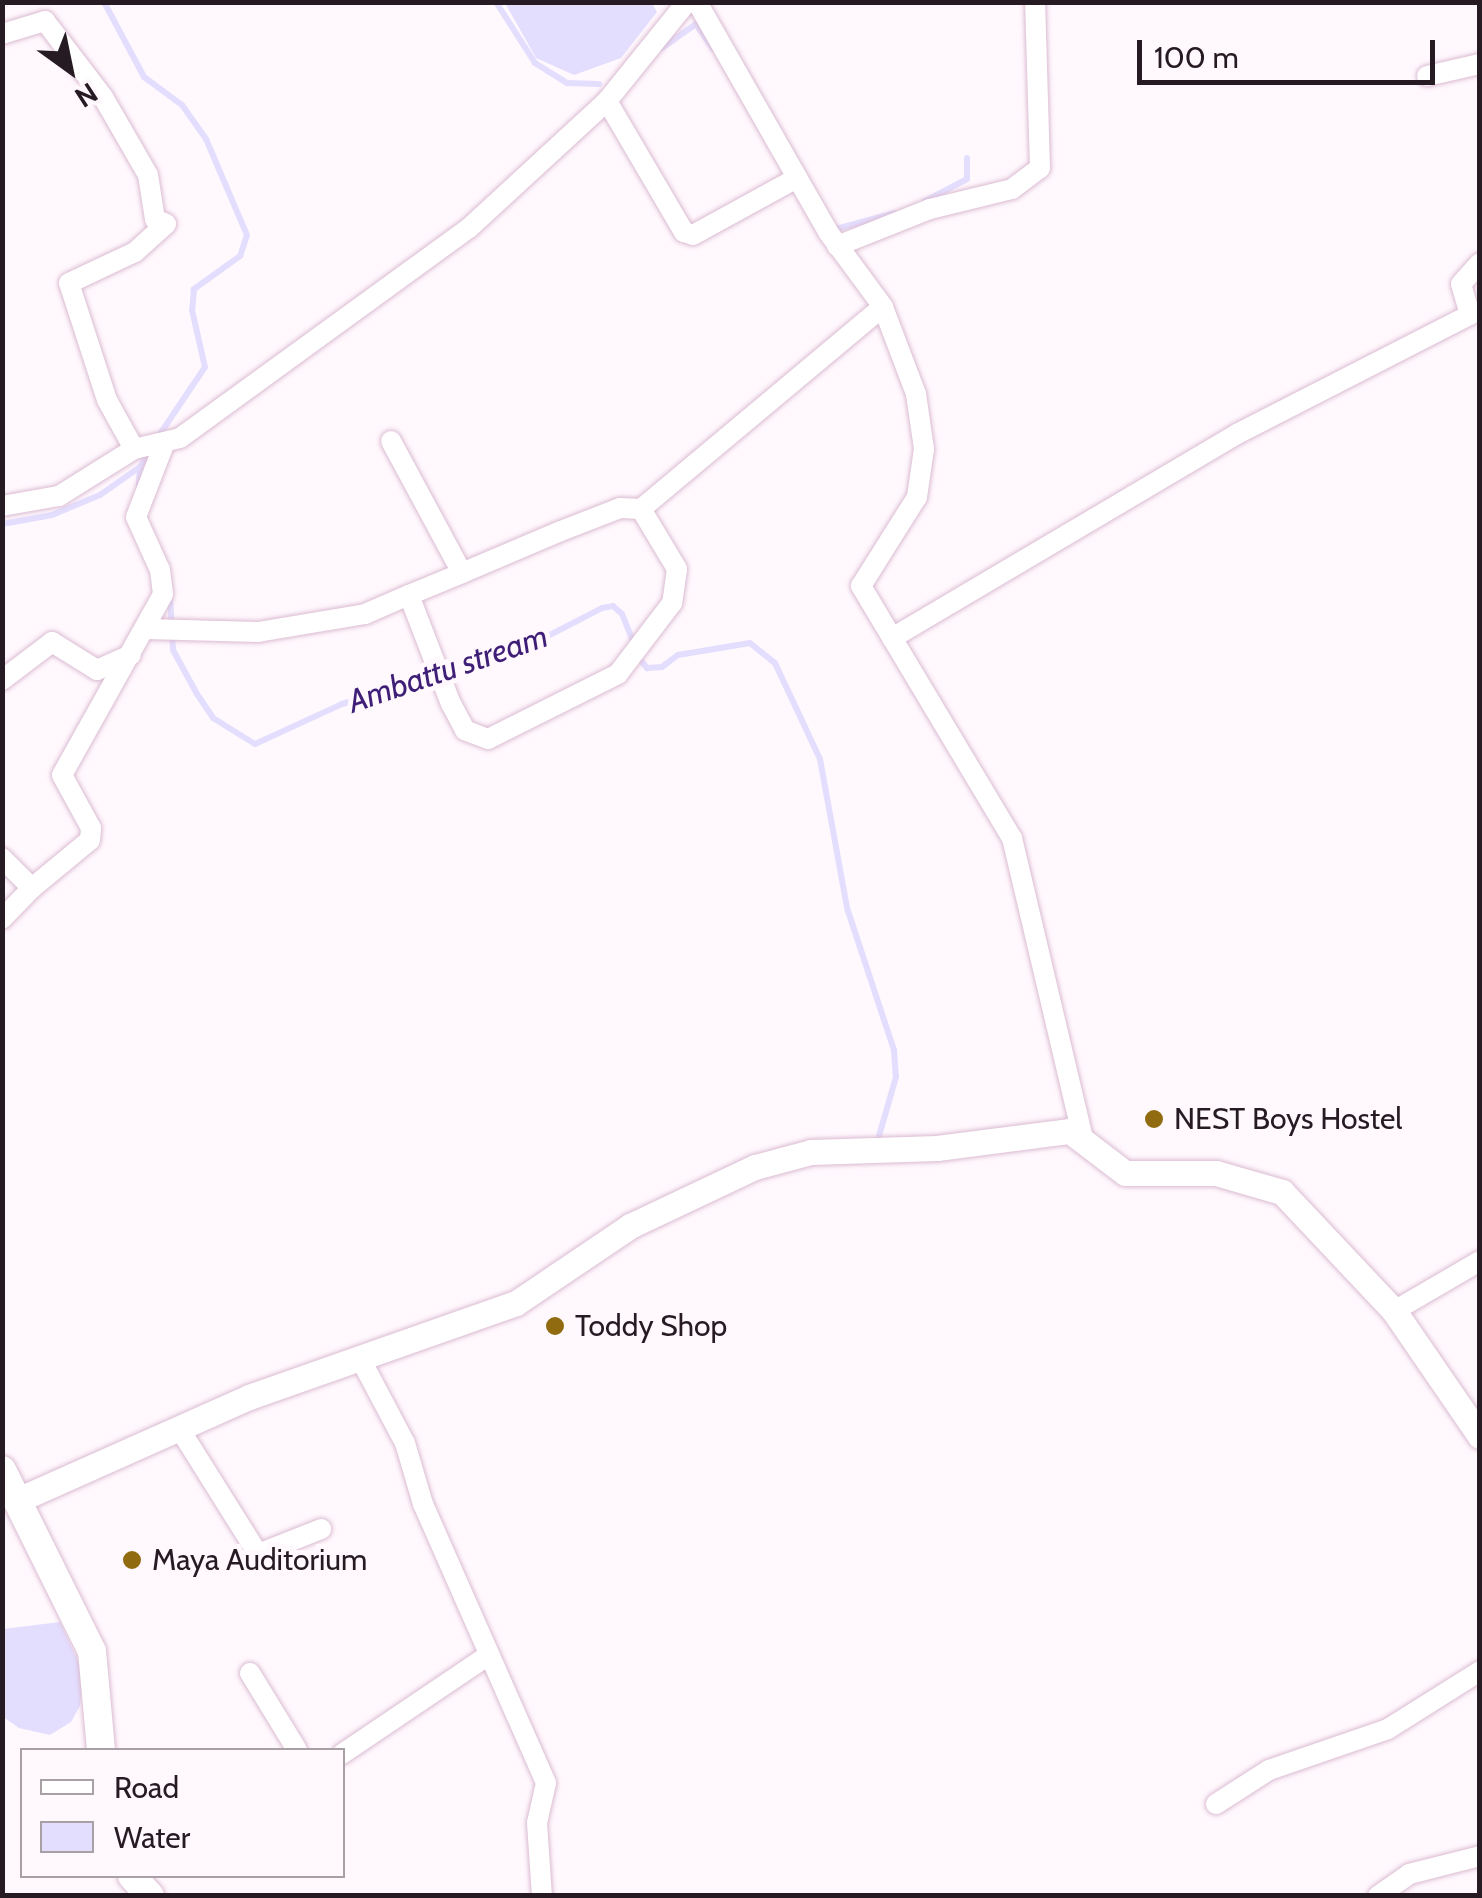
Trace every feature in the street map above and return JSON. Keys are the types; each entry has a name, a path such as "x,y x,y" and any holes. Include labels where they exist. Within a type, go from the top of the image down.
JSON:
{"main road":[{"path":"2,1470 20,1499 92,1651 101,1748"}],"street":[{"path":"4,504 59,496 136,448 180,438 469,228 607,101 687,2"},
{"path":"697,2 837,246 884,307 916,394 924,449 917,497 861,586 1012,838 1084,1142"},
{"path":"837,246 930,209 1012,189 1040,168 1035,2"},
{"path":"2,34 44,21 103,97 148,175 155,219 166,224 135,252 69,283 107,400 136,448"},
{"path":"1427,76 1480,64"},
{"path":"607,101 684,232 693,235 797,178"},
{"path":"892,638 1237,434 1470,316 1460,284 1480,263"},
{"path":"160,629 258,632 365,614 620,508 641,509 884,307"},
{"path":"392,441 462,573"},
{"path":"2,680 52,642 97,670 131,655 160,629 163,594 136,517 165,442"},
{"path":"409,595 445,691 465,730 488,739 618,674 672,603 677,569 641,509"},
{"path":"2,920 32,888 90,840 91,828 62,776 131,655"},
{"path":"2,858 32,888"},
{"path":"20,1499 179,1428 516,1303 630,1226 755,1168 812,1152 937,1148 1070,1131 1125,1173 1216,1173 1282,1192 1394,1311 1480,1436"},
{"path":"1394,1311 1480,1261"},
{"path":"361,1360 405,1443 422,1504 546,1784 537,1824 542,1896"},
{"path":"179,1428 258,1554 321,1529"},
{"path":"345,1752 489,1654"},
{"path":"1216,1804 1269,1770 1388,1729 1480,1671"},
{"path":"250,1673 296,1748"},
{"path":"1378,1896 1409,1874 1480,1856"}],"water":[{"path":"505,3 652,3 657,12 621,58 574,75 536,58"},
{"path":"60,1622 84,1674 80,1706 71,1722 50,1735 19,1728 3,1717 3,1629"}],"waterway":[{"name":"Ambattu stream","path":"104,2 144,77 182,105 206,139 247,235 240,256 194,289 192,310 205,367 158,437"},
{"path":"496,2 535,63 567,83 599,84"},
{"path":"662,48 696,24 713,49"},
{"path":"925,201 967,179 967,158"},
{"path":"836,229 895,213"},
{"name":"Ambattu stream","path":"2,524 52,515 100,495 140,467 149,452"},
{"name":"Ambattu stream","path":"139,485 140,467"},
{"name":"Ambattu stream","path":"170,596 173,650 197,694 213,718 255,744 342,704 513,654 602,608 613,606 622,614 634,644"},
{"name":"Ambattu stream","path":"637,656 647,668 662,667 678,655 750,643 775,663 820,759 847,908 894,1050 896,1077 879,1136"}],"place":[{"name":"NEST Boys Hostel","path":"1154,1119"},
{"name":"Toddy Shop","path":"555,1326"},
{"name":"Maya Auditorium","path":"132,1560"}]}
